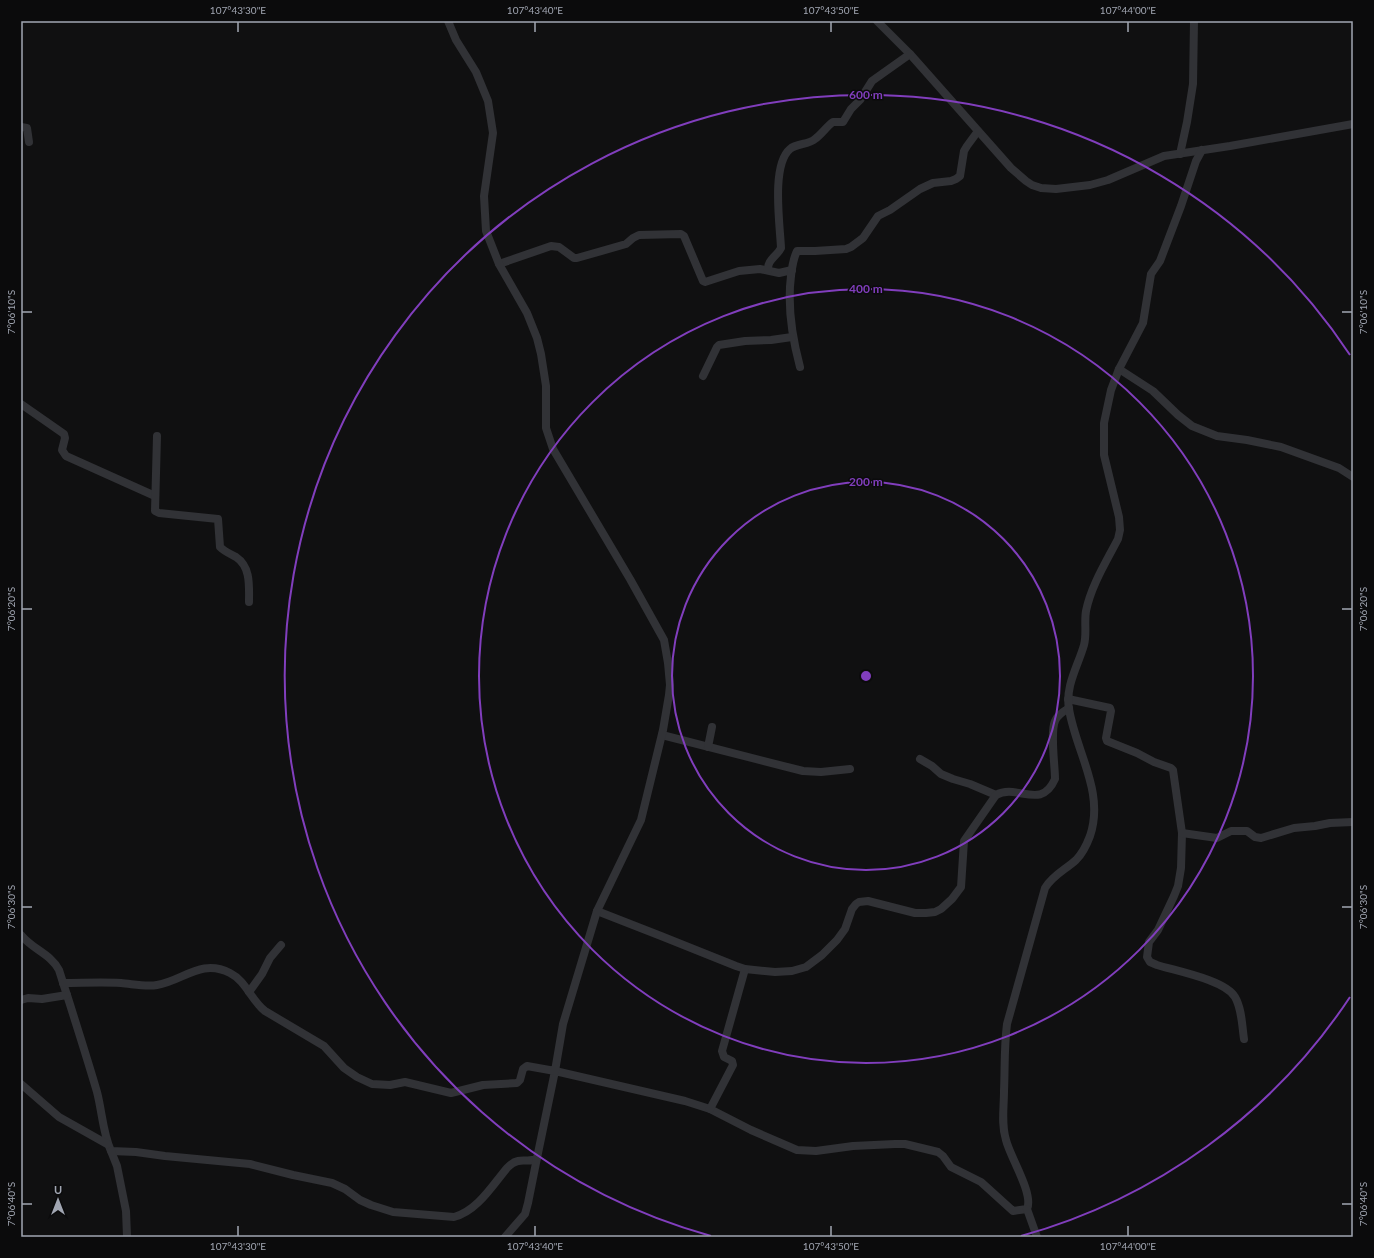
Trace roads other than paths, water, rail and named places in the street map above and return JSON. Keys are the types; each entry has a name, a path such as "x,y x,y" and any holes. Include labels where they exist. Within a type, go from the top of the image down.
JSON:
{"street":[{"path":"448,21 456,40 476,72 490,109 493,133 484,190 486,231 498,264 527,313 537,338 544,372 546,428 550,441 664,640 670,685 670,696 662,735 641,820 597,911 563,1024 528,1203 524,1214 505,1237"},
{"path":"878,21 910,54 1011,168 1032,185 1049,189 1090,186 1108,180 1164,156 1353,124"},
{"path":"1180,154 1193,84 1194,21"},
{"path":"768,270 769,263 781,248 778,186 780,168 784,156 788,150 793,147 814,140 833,122 843,122 850,109 860,100 872,81 910,54"},
{"path":"21,127 27,128 29,142"},
{"path":"800,367 792,337 789,311 792,270 797,251 815,252 846,249 851,247 863,238 878,216 890,210 920,189 933,183 956,179 960,176 962,155 966,146 978,131"},
{"path":"1037,1237 1027,1210 1029,1205 1028,1195 1006,1140 1003,1124 1004,1043 1007,1024 1045,888 1049,881 1077,859 1090,836 1093,824 1093,792 1088,772 1078,745 1068,699 1075,669 1086,638 1086,613 1092,592 1118,539 1120,530 1119,517 1104,455 1104,423 1111,390 1119,369 1143,323 1151,274 1160,261 1196,161 1202,150"},
{"path":"498,264 551,246 559,247 574,258 577,258 626,244 639,235 681,234 684,236 704,282 708,282 738,271 760,269 779,273 792,270"},
{"path":"703,376 717,347 720,345 745,341 771,340 792,337"},
{"path":"1119,369 1154,391 1178,415 1192,426 1217,436 1281,447 1339,468 1353,478"},
{"path":"21,404 64,434 65,438 62,450 66,456 155,496"},
{"path":"157,436 155,511 158,513 218,519 220,547 238,559 248,573 249,602"},
{"path":"1068,699 1110,708 1111,711 1106,738 1107,741 1172,769 1182,833 1182,868 1178,886 1158,930 1149,942 1147,957 1150,962 1157,965 1201,978 1219,985 1231,992 1235,996 1240,1011 1244,1039"},
{"path":"597,911 736,966 745,969 775,972 792,971 806,967 822,955 837,940 845,929 852,909 859,902 868,901 915,913 926,914 935,912 941,909 952,899 961,887 964,841 996,795 1008,791 1034,796 1048,791 1053,785 1056,779 1053,733 1055,721 1069,708"},
{"path":"708,747 712,727"},
{"path":"662,735 803,771 821,772 850,769"},
{"path":"920,758 941,774 996,795"},
{"path":"1182,833 1217,838 1231,831 1247,831 1255,837 1261,838 1296,828 1312,827 1330,822 1353,822"},
{"path":"21,935 26,941 56,965 63,983 102,1113 109,1148 117,1166 126,1211 127,1236"},
{"path":"249,992 262,974 270,958 281,945"},
{"path":"63,983 159,985 188,972 219,968 231,973 240,980 257,1003 265,1010 324,1046 344,1068 357,1077 375,1085 390,1085 405,1082 451,1093 483,1085 518,1083 523,1069 527,1066 555,1071 685,1101 710,1109 757,1133 797,1150 816,1151 853,1146 895,1144 909,1145 938,1152 951,1167 981,1182 1013,1211 1027,1210"},
{"path":"710,1109 733,1065 732,1061 724,1057 722,1051 745,969"},
{"path":"21,1000 28,998 42,999 67,995"},
{"path":"21,1084 59,1117 109,1148 165,1156 250,1164 332,1183 360,1200 393,1212 454,1217 462,1215 472,1208 513,1163 532,1161 537,1158"}]}
